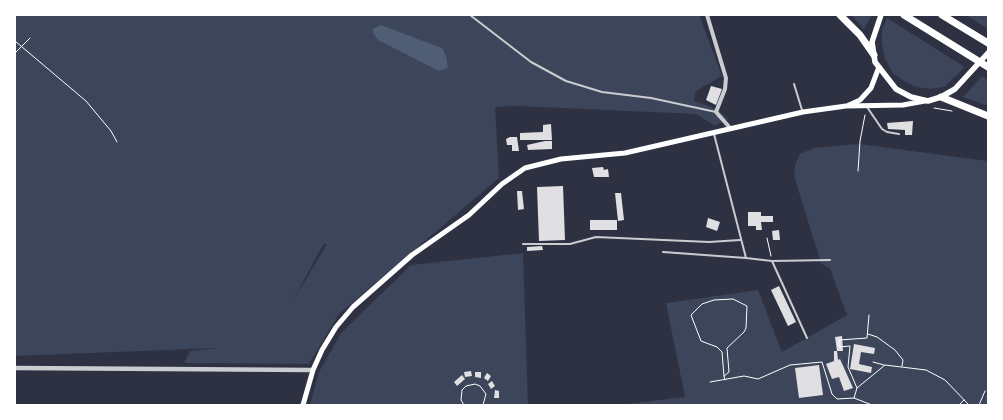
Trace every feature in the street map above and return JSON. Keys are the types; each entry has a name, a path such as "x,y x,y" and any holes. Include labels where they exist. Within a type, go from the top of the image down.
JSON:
{"highway":[{"path":"840,15 860,35 874,55"},
{"path":"905,15 964,54 988,67"},
{"path":"942,15 988,43"},
{"path":"941,97 988,116"}],"main road":[{"path":"881,15 873,34 874,55 879,67 896,89 911,97 928,101"},
{"path":"303,405 313,370 329,338 353,307 412,256 468,215 513,175 540,163 625,153 714,134 802,112 846,106 866,107 928,101 941,97 955,89 988,53"},
{"path":"846,106 860,100 871,88 879,67"}],"street":[{"path":"706,15 726,78 723,95 716,112 731,129"},
{"path":"15,368 313,370"}],"lane":[{"path":"470,15 531,62 566,80 602,92 651,98 716,112"},
{"path":"794,84 802,112"},
{"path":"866,107 882,129 899,134"},
{"path":"714,134 746,258"},
{"path":"523,244 570,244 596,237 709,242 740,240"},
{"path":"663,252 772,261 830,260"},
{"path":"772,261 807,338"}],"path":[{"path":"15,53 30,38"},
{"path":"15,41 86,101 111,131 117,142"},
{"path":"858,171 860,141 866,107"},
{"path":"767,238 772,261"},
{"path":"724,376 729,372 727,348 746,328 747,306 733,299 714,300 702,304 691,315 701,341 718,347 722,352 724,376 725,380"},
{"path":"857,388 848,367 850,346 839,347 839,340 867,338 868,315"},
{"path":"868,334 877,337 895,350 903,360 901,367"},
{"path":"710,382 744,376 758,379 790,366 822,362 832,394 837,399 854,398 872,405"},
{"path":"873,362 935,373 965,399 969,405"},
{"path":"854,398 857,388 885,365"},
{"path":"464,405 461,400 462,390 466,386 475,384 484,389 486,394 483,405"},
{"path":"979,405 985,391"},
{"path":"959,405 965,399"}],"shaded area":[{"path":"15,15 699,15 722,76 696,91 694,101 717,109 728,119 715,126 696,114 517,106 495,107 499,178 339,314 309,364 184,363 190,351 217,348 15,356","holes":["324,244 327,244 294,299 318,254"]},
{"path":"851,15 872,15 864,29"},
{"path":"966,15 988,15 988,29"},
{"path":"887,18 965,67 944,87 931,89 916,87 904,81 893,73 885,59 882,30"},
{"path":"381,25 442,48 446,56 448,68 439,71 378,40 373,33 373,29"},
{"path":"982,76 988,80 988,106 963,97"},
{"path":"859,144 988,161 988,405 619,405 685,397 666,303 758,290 782,352 847,315 830,269 821,263 794,176 795,165 800,154 814,148"},
{"path":"523,253 528,405 310,405 319,372 341,333 411,265"}],"building":[{"path":"711,86 722,89 716,105 706,100"},
{"path":"913,121 912,135 905,135 905,130 888,129 887,123"},
{"path":"551,124 552,140 520,140 520,133 543,132 543,125"},
{"path":"517,137 519,151 512,151 512,145 507,145 506,139"},
{"path":"552,141 552,149 528,150 527,145"},
{"path":"603,167 604,170 608,169 609,177 594,177 592,168"},
{"path":"563,186 565,240 539,241 537,187"},
{"path":"517,191 522,191 524,209 518,210"},
{"path":"615,193 621,193 624,220 618,221"},
{"path":"748,212 761,212 761,216 773,216 773,222 761,222 762,230 756,230 756,226 748,226"},
{"path":"708,218 720,222 717,231 706,227"},
{"path":"590,220 617,220 617,230 590,230"},
{"path":"779,230 780,240 773,240 772,231"},
{"path":"542,246 543,250 527,251 527,247"},
{"path":"779,286 796,322 788,326 771,290"},
{"path":"842,336 843,351 837,351 835,337"},
{"path":"854,344 875,348 874,354 861,352 859,364 872,367 871,373 850,369"},
{"path":"834,351 837,351 838,360 840,359 853,388 844,391 839,377 832,379 826,364 834,361"},
{"path":"819,365 823,395 799,398 795,368"},
{"path":"471,371 472,376 465,377 464,372"},
{"path":"475,372 481,372 481,378 475,377"},
{"path":"487,373 491,376 488,381 484,378"},
{"path":"462,375 465,379 457,386 454,382"},
{"path":"492,381 495,386 491,389 488,384"},
{"path":"495,390 499,391 499,398 494,398"}]}
